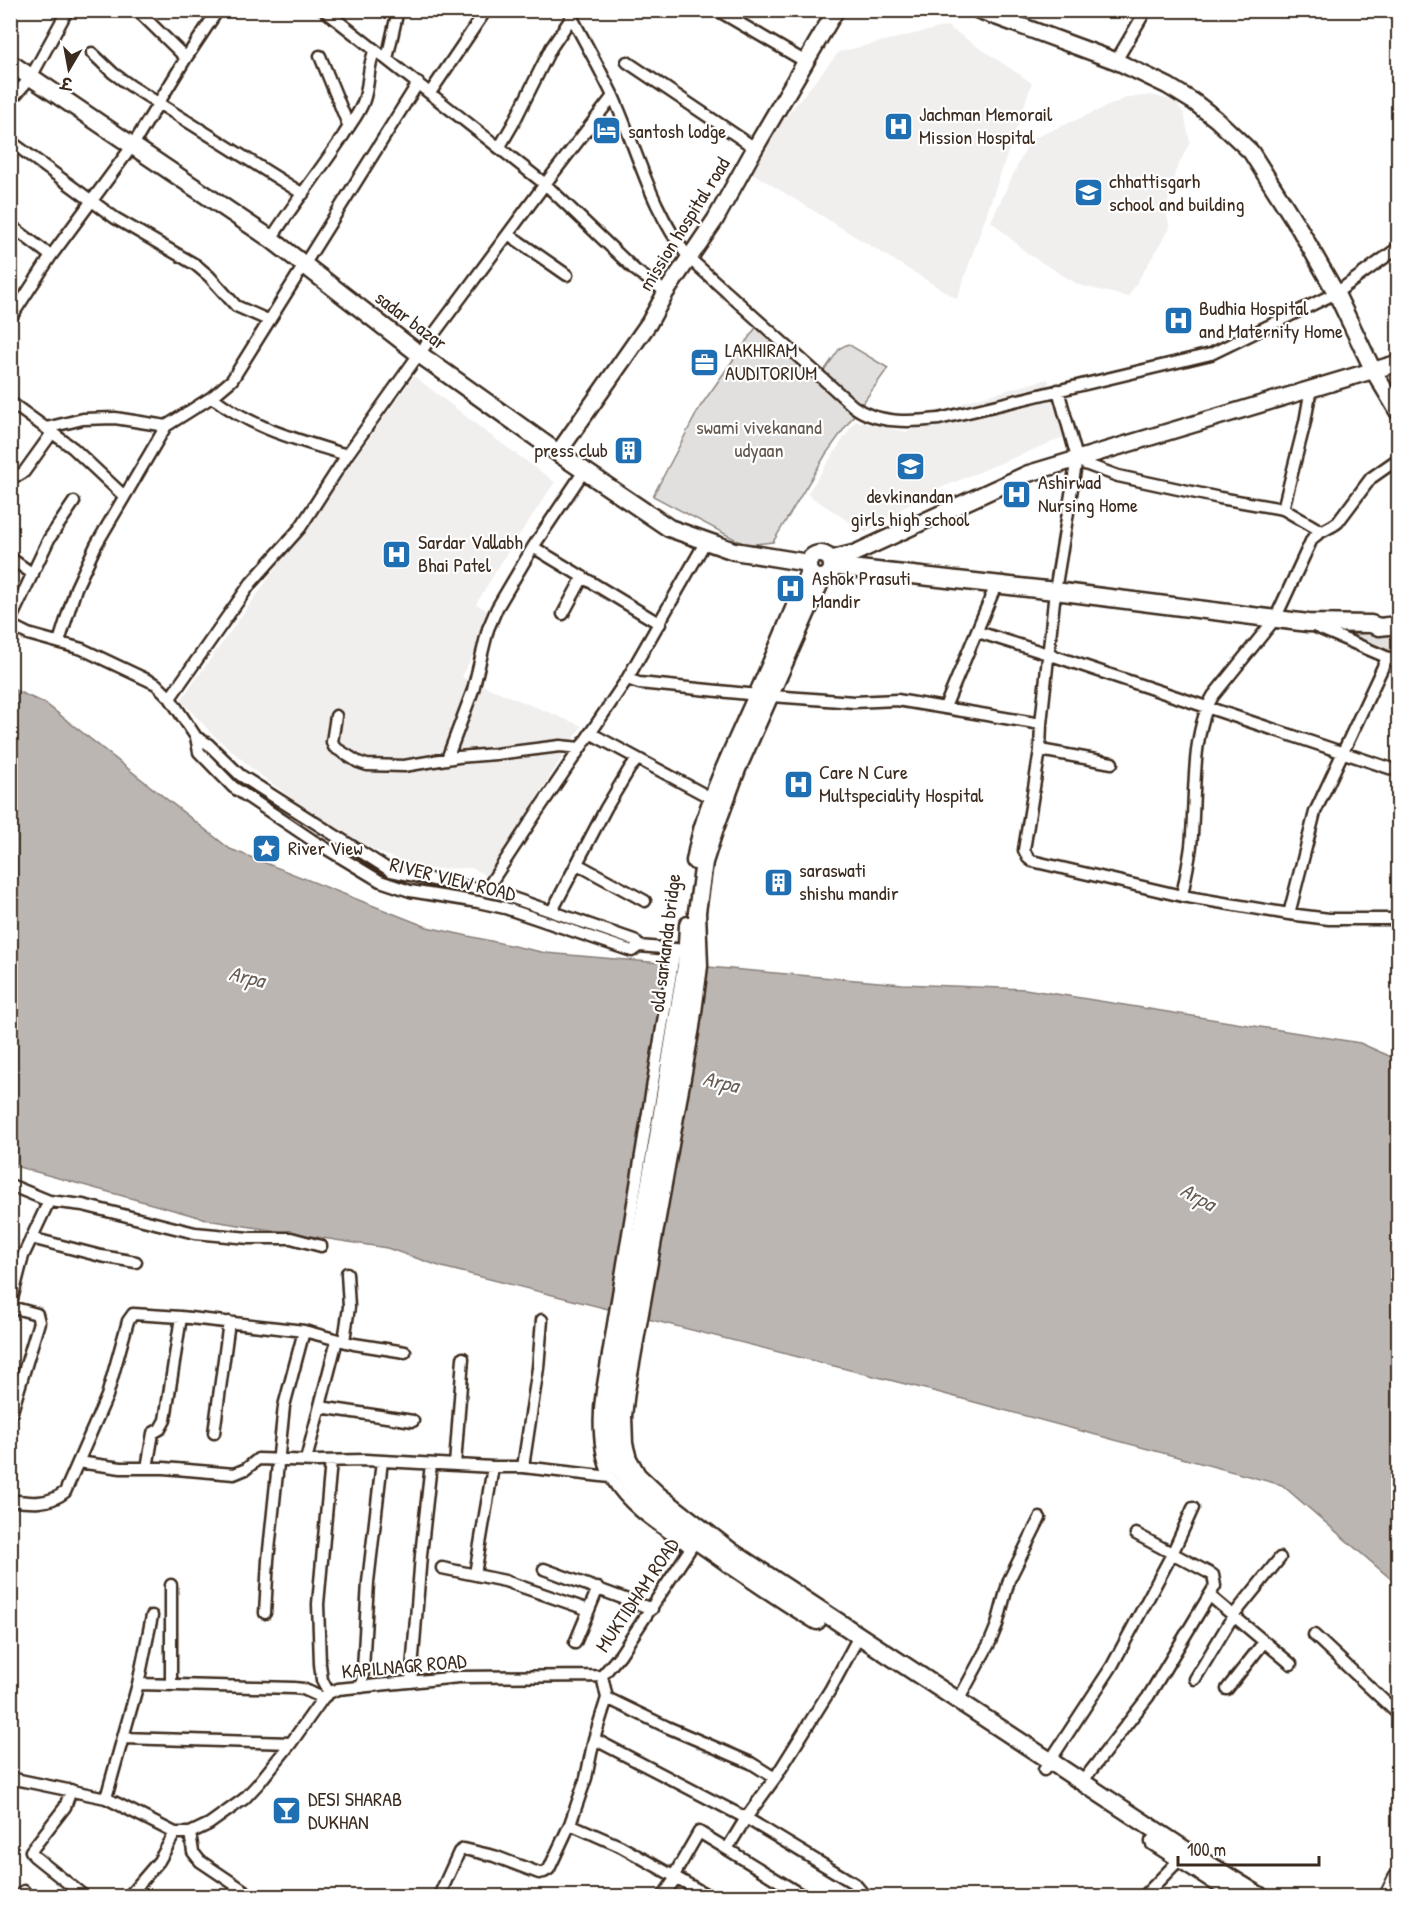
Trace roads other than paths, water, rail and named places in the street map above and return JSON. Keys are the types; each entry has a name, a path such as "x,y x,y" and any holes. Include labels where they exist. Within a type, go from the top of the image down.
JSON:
{"highway":[{"path":"1390,1896 1398,1880"}],"main road":[{"name":"sadar bazar","path":"10,63 271,239 419,354 558,453 669,528 734,551 820,568 1055,591 1308,623 1371,624"},
{"name":"old sarkanda bridge","path":"820,568 764,695 711,798 698,846 690,895 687,957 628,1339 611,1398 608,1422 619,1466 632,1487 654,1508 777,1597 857,1640"},
{"path":"1371,624 1376,621 1398,619"},
{"path":"1371,624 1379,627 1398,625"},
{"path":"687,957 697,912 704,862 764,695"},
{"path":"857,1640 958,1701 1093,1801 1184,1855 1260,1896"},
{"path":"857,1640 1046,1765 1082,1782 1238,1896"}],"street":[{"path":"137,10 186,58"},
{"path":"10,319 51,256 132,145 219,10"},
{"path":"324,10 545,184 634,270 666,292"},
{"path":"387,59 398,10"},
{"path":"430,93 486,10"},
{"path":"717,10 806,62"},
{"name":"mission hospital road","path":"558,453 649,323 666,292 715,220 836,10"},
{"path":"978,10 1116,61 1168,86 1216,119 1251,152 1299,228 1336,293 1373,370 1398,412"},
{"path":"1116,61 1146,10"},
{"path":"10,101 31,77 66,13"},
{"path":"499,148 570,14"},
{"path":"570,14 613,96 643,177 673,237 689,258 853,406 868,415 902,421 939,419 1211,354 1336,293 1398,248"},
{"path":"271,239 349,127 364,99 369,63 375,50"},
{"path":"92,53 113,73 158,104 303,194"},
{"path":"320,56 349,127"},
{"path":"627,62 755,148"},
{"path":"59,642 83,571 166,426 212,397 232,380 418,83"},
{"path":"170,698 251,583 300,528 347,455 419,354 613,96"},
{"path":"10,141 115,218 196,265 236,306 268,320"},
{"path":"10,225 51,256"},
{"path":"508,234 567,275"},
{"path":"820,568 1027,474 1398,363"},
{"path":"1283,509 1305,422 1311,388"},
{"path":"1058,390 1077,458 1055,591 1040,750 1024,850 1028,858 1032,861 1182,896 1289,914 1329,919 1398,919"},
{"path":"212,397 244,419 266,430 347,455"},
{"path":"10,402 73,448 124,496"},
{"path":"10,476 24,472 49,430 82,419 115,418 166,426"},
{"path":"1077,458 1085,464 1118,476 1283,509 1321,531"},
{"path":"1182,896 1191,847 1198,744 1207,707 1213,696 1275,619 1308,544 1321,531 1334,526 1371,478 1398,459"},
{"path":"447,759 473,690 491,621 497,608 533,547 584,471"},
{"path":"10,623 49,539 74,502"},
{"path":"486,890 627,679 706,541"},
{"path":"533,547 660,624"},
{"path":"10,558 33,574"},
{"path":"563,614 583,577"},
{"path":"945,707 996,585"},
{"name":"RIVER VIEW ROAD","path":"10,623 28,634 82,649 156,684 170,698 196,737 199,752 233,787 312,840 381,881 410,891 505,908 632,951 639,946"},
{"path":"1308,623 1398,662"},
{"path":"978,632 1398,771"},
{"path":"1289,914 1315,812 1386,658"},
{"path":"627,679 639,683 764,695 854,702 897,700 1041,724"},
{"path":"336,716 332,742 334,747 367,765 404,766 560,746 580,748"},
{"path":"590,733 711,798"},
{"name":"RIVER VIEW ROAD","path":"196,737 208,744 240,775 391,871 486,890 634,940 639,946 687,957"},
{"path":"1040,750 1112,763"},
{"path":"552,911 606,808 638,759"},
{"path":"577,864 645,902"},
{"path":"687,957 599,1407 600,1433 610,1477 636,1508 696,1539"},
{"path":"10,1185 49,1201 83,1204 195,1233 249,1238 291,1238 321,1246"},
{"path":"10,1418 39,1322 37,1314 11,1307 23,1256 49,1201"},
{"path":"31,1238 136,1262"},
{"path":"306,1460 349,1307 347,1273"},
{"path":"10,1500 49,1501 59,1498 69,1486 107,1396 130,1316 133,1314 304,1331 405,1352"},
{"path":"147,1468 153,1433 160,1429 165,1420 181,1317"},
{"path":"523,1467 538,1368 542,1320"},
{"path":"214,1433 229,1322"},
{"path":"265,1613 267,1560 284,1406 304,1331"},
{"path":"455,1465 463,1358"},
{"path":"320,1407 413,1421"},
{"path":"78,1462 121,1468 234,1474 258,1460 382,1461 523,1467 610,1477"},
{"path":"138,1684 294,1688 326,1695 320,1664 318,1604 331,1461"},
{"path":"362,1687 367,1594 382,1461"},
{"path":"411,1682 431,1464"},
{"path":"475,1574 493,1467"},
{"path":"1046,1765 1112,1666 1172,1554 1193,1508"},
{"path":"958,1701 998,1625 1009,1580 1040,1518"},
{"path":"1082,1782 1148,1697 1210,1596 1215,1584 1213,1575 1136,1534"},
{"name":"MUKTIDHAM ROAD","path":"605,1673 652,1609 696,1539"},
{"path":"1195,1679 1233,1616 1280,1558"},
{"path":"442,1568 505,1581 589,1610"},
{"path":"544,1569 652,1609"},
{"path":"171,1585 171,1684"},
{"path":"575,1643 598,1588"},
{"path":"1210,1596 1291,1664"},
{"path":"106,1798 138,1684 152,1616"},
{"path":"1314,1635 1398,1714"},
{"path":"727,1849 830,1690 857,1640"},
{"path":"1227,1689 1264,1642"},
{"path":"439,1896 462,1850 494,1856 539,1873 549,1869 570,1824 585,1778 607,1698 605,1673"},
{"name":"KAPILNAGR ROAD","path":"10,1778 106,1798 175,1833 190,1833 209,1824 244,1799 291,1743 326,1695 338,1689 459,1677 605,1673"},
{"path":"607,1698 751,1763 775,1778"},
{"path":"123,1738 291,1743"},
{"path":"594,1739 746,1818 855,1884 865,1896"},
{"path":"71,1790 65,1807 31,1851 34,1856 84,1896"},
{"path":"570,1824 620,1846 709,1896"},
{"path":"663,1896 699,1832 803,1896"},
{"path":"129,1896 159,1861 175,1833"},
{"path":"190,1833 193,1851 200,1862 252,1896"},
{"path":"1144,1896 1184,1855"}],"water":[{"name":"Arpa","path":"10,688 46,704 230,849 427,927 546,953 902,984 1025,989 1360,1043 1398,1060 1398,1585 1282,1485 937,1392 442,1267 387,1248 213,1221 11,1165"}],"place":[{"name":"Jachman Memorail Mission Hospital","path":"898,126"},
{"name":"santosh lodge","path":"607,131"},
{"name":"chhattisgarh school and building","path":"1088,193"},
{"name":"Budhia Hospital and Maternity Home","path":"1178,320"},
{"name":"LAKHIRAM AUDITORIUM","path":"704,362"},
{"name":"press club","path":"629,450"},
{"name":"devkinandan girls high school","path":"910,466"},
{"name":"Ashirwad Nursing Home","path":"1017,494"},
{"name":"Sardar Vallabh Bhai Patel","path":"397,554"},
{"name":"Ashok Prasuti Mandir","path":"791,589"},
{"name":"Care N Cure Multspeciality Hospital","path":"798,784"},
{"name":"River View","path":"267,848"},
{"name":"saraswati shishu mandir","path":"778,882"},
{"name":"DESI SHARAB DUKHAN","path":"287,1811"}],"park label":[{"name":"swami vivekanand udyaan","path":"759,438"}]}
